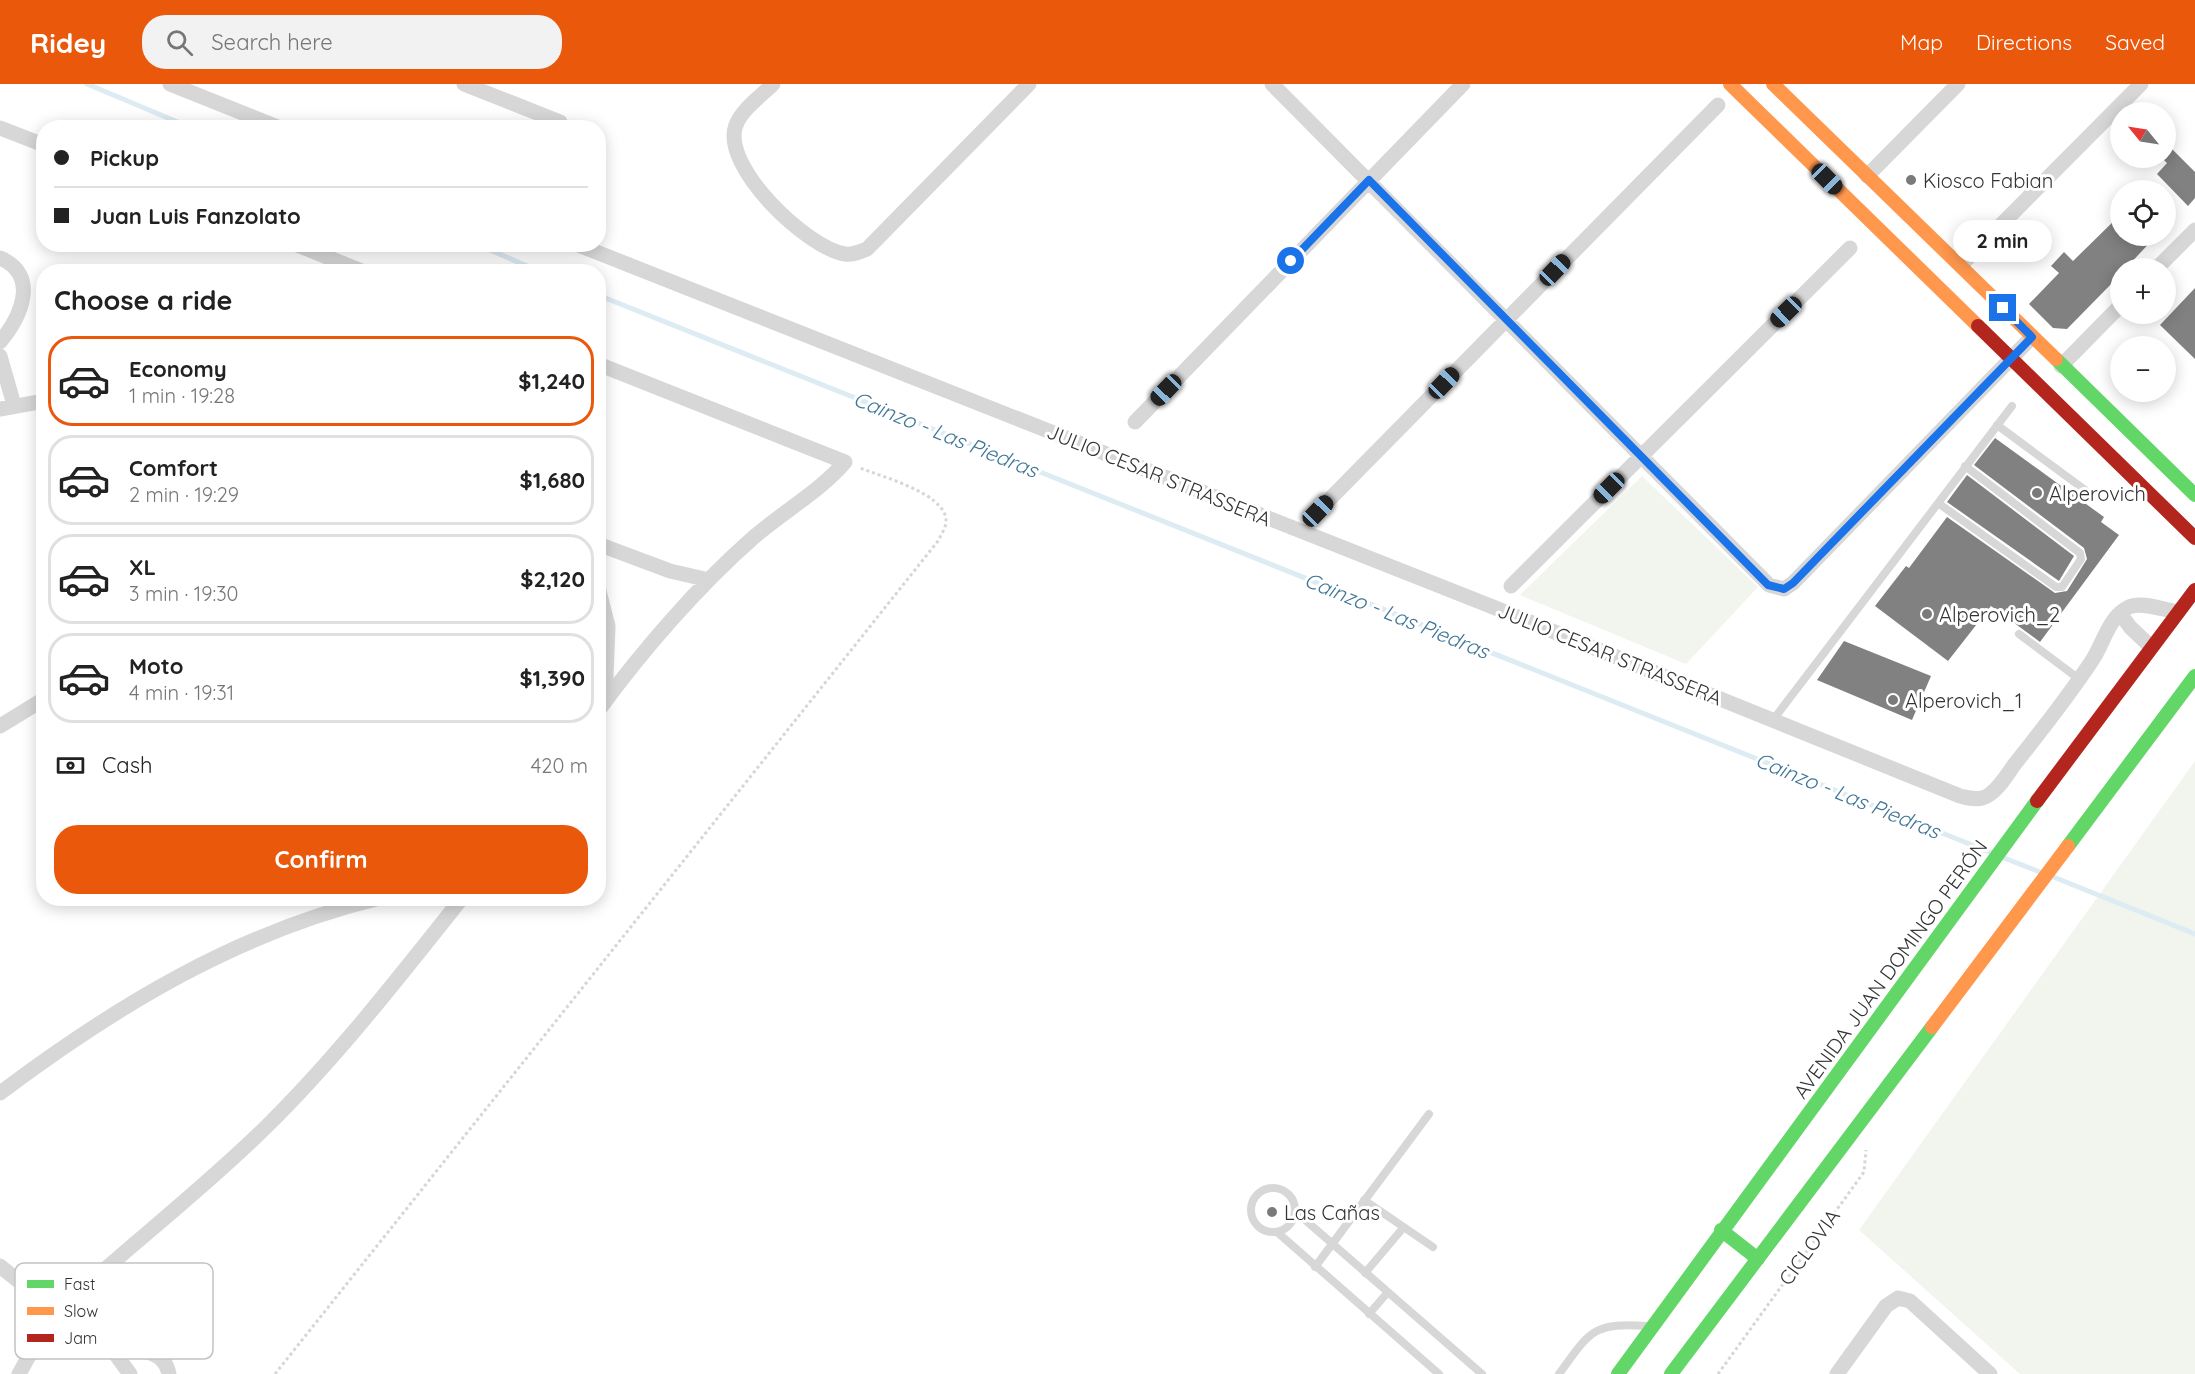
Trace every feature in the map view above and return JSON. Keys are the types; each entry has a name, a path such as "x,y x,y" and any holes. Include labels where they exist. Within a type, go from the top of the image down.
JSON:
{"main road":[{"path":"1773,84 2195,495"},
{"path":"1734,85 2010,360 2195,538"},
{"name":"AVENIDA JUAN DOMINGO PERÓN","path":"1618,1374 1721,1230 2195,590"},
{"path":"1671,1374 2195,676"},
{"path":"1721,1230 1758,1259"}],"street":[{"path":"170,84 260,120"},
{"path":"464,84 555,120"},
{"path":"773,84 736,125 733,141 736,156 769,201 789,221 811,237 842,254 855,254 867,249 1029,84"},
{"path":"1272,84 1768,585 1784,589 1793,583 2032,337"},
{"path":"1135,422 1463,84"},
{"path":"1867,176 1958,84"},
{"path":"1961,265 2141,84"},
{"path":"1318,511 1718,105"},
{"path":"0,128 36,142"},
{"path":"2167,258 2195,230"},
{"path":"1511,586 1850,248"},
{"path":"315,252 344,264"},
{"name":"JULIO CESAR STRASSERA","path":"596,252 1960,796 1976,799 1987,796 1999,784 2079,679"},
{"path":"0,258 14,263 20,274 24,293 22,306 0,342"},
{"path":"2061,366 2110,316"},
{"path":"0,356 7,406 36,402"},
{"path":"606,367 845,462 829,480 753,538 710,580 606,702"},
{"path":"606,547 678,574 710,580"},
{"path":"2079,679 2120,613 2130,606 2142,605 2178,612"},
{"path":"2120,613 2130,627 2151,647"},
{"path":"606,618 608,626 606,653"},
{"path":"0,726 36,704"},
{"path":"0,1093 63,1046 114,1013 196,966 289,927 355,906"},
{"path":"112,1263 264,1129 301,1091 364,1021 456,906"},
{"path":"0,1266 15,1278"},
{"path":"1837,1374 1886,1305 1898,1298 1910,1301 1990,1374"},
{"path":"20,1374 28,1359"},
{"path":"119,1359 130,1374"},
{"path":"163,1359 169,1374"}],"lane":[{"path":"1773,720 2012,406"},
{"path":"1997,425 2085,490"},
{"path":"1938,502 2056,587 2062,587 2081,559 2080,553 1965,466"},
{"path":"2019,634 2079,679"},
{"path":"1315,1267 1430,1114"},
{"path":"1439,1374 1277,1232 1262,1230 1252,1220 1251,1205 1259,1192 1273,1187 1287,1192 1292,1198 1296,1212 1482,1374"},
{"path":"1364,1200 1433,1247"},
{"path":"1277,1232 1290,1225 1296,1212"},
{"path":"1365,1273 1403,1228"},
{"path":"1369,1314 1388,1292"},
{"path":"1559,1374 1585,1339 1599,1328 1620,1324 1652,1327"}],"path":[{"path":"275,1374 938,541 947,522 943,508 928,496 845,462"},
{"name":"CICLOVIA","path":"1718,1374 1864,1172 1867,1141"}],"shaded area":[{"path":"1642,476 1758,587 1686,664 1520,595"},
{"path":"2195,761 2195,1374 2020,1374 1859,1230"}],"building":[{"path":"2176,153 2195,172 2195,198 2188,206 2176,194 2176,180 2163,180 2157,174 2162,168 2176,168"},
{"path":"2110,225 2110,246 2147,246 2135,258 2110,258 2110,285 2067,329 2053,328 2029,304 2059,273 2051,266 2064,252 2073,261"},
{"path":"2195,288 2195,359 2176,341 2176,336 2171,336 2160,325 2176,324 2176,308"},
{"path":"1995,438 2104,517 2101,522 2119,535 2040,642 1991,606 1948,661 1875,606 1906,566 1909,568 1947,517 2055,593 2067,591 2087,559 2084,548 1974,465"},
{"name":"Alperovich","path":"1967,475 2074,556 2059,581 1947,502"},
{"name":"Alperovich_1","path":"1844,641 1931,676 1912,720 1817,680"}],"waterway":[{"name":"Cainzo - Las Piedras","path":"87,84 173,120"},
{"name":"Cainzo - Las Piedras","path":"495,252 522,264"},
{"name":"Cainzo - Las Piedras","path":"606,298 1992,853"},
{"name":"Cainzo - Las Piedras","path":"2004,858 2040,872"},
{"name":"Cainzo - Las Piedras","path":"2051,876 2195,934"}],"traffic: fast":[{"path":"2056,359 2195,495"},
{"path":"2068,846 2195,676"},
{"path":"1618,1374 2037,801"},
{"path":"1671,1374 1932,1027"},
{"path":"1721,1230 1758,1259"}],"traffic: slow":[{"path":"1730,84 1978,326"},
{"path":"1773,84 2056,359"},
{"path":"1932,1027 2068,846"}],"traffic: jam":[{"path":"1978,326 2195,538"},
{"path":"2037,801 2195,590"}],"place":[{"name":"Kiosco Fabian","path":"1911,180"},
{"name":"Alperovich","path":"2037,493"},
{"name":"Alperovich_2","path":"1927,614"},
{"name":"Alperovich_1","path":"1893,700"},
{"name":"Las Cañas","path":"1272,1212"}],"route":[{"path":"1291,261 1369,180 1768,585 1784,589 1793,583 2032,337 2003,308"}]}
